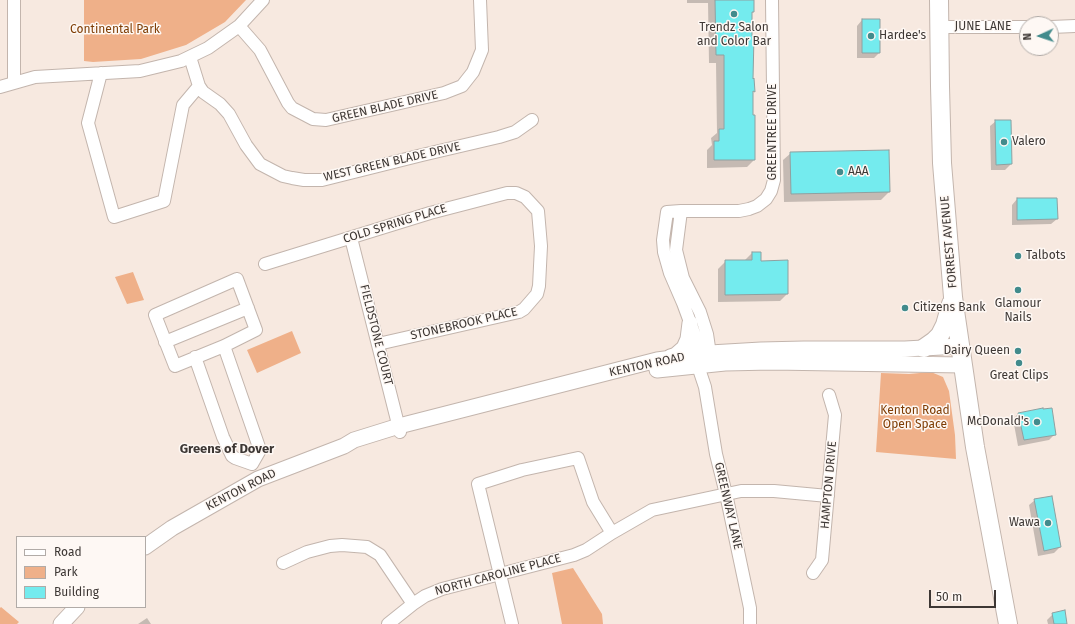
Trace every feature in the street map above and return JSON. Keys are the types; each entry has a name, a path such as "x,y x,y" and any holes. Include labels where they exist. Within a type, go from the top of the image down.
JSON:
{"highway":[{"name":"FORREST AVENUE","path":"939,0 942,163 953,297 975,447 1008,624"},
{"path":"924,348 940,335 945,325 953,297"}],"main road":[{"path":"657,360 676,355 684,348 688,339 690,323"},
{"name":"KENTON ROAD","path":"146,546 172,528 258,479 299,462 344,446 358,444 400,429 657,360 704,359 804,349 871,350 960,346"},
{"name":"KENTON ROAD","path":"400,429 576,387 704,359 725,363 772,362 963,365"},
{"path":"63,623 76,608"}],"street":[{"path":"14,0 14,82"},
{"path":"0,87 35,77 140,71 181,61 208,48 239,26 263,0"},
{"name":"GREEN BLADE DRIVE","path":"239,26 260,50 292,108 313,119 326,120 444,93 462,86 473,72 482,50 480,0"},
{"name":"GREENTREE DRIVE","path":"704,359 670,272 664,252 663,240 667,212 681,210 740,211 757,206 766,199 771,191 774,180 772,0"},
{"path":"1059,27 1075,26"},
{"name":"JUNE LANE","path":"939,27 1019,27"},
{"path":"101,73 88,123 114,217 164,201 183,105 199,86 190,57"},
{"name":"WEST GREEN BLADE DRIVE","path":"199,86 229,114 246,145 260,164 283,176 304,180 322,180 500,137 515,132 532,120"},
{"name":"COLD SPRING PLACE","path":"265,264 430,213 507,193 516,193 526,197"},
{"name":"STONEBROOK PLACE","path":"378,344 519,312 524,309 537,294 539,286 541,246 538,211 526,197"},
{"path":"681,210 677,241 677,255 683,278 700,312 705,326 708,338 704,359"},
{"name":"FIELDSTONE COURT","path":"351,238 400,429"},
{"path":"237,279 248,308 256,330 224,346 175,366 155,315 237,279"},
{"path":"165,342 248,308"},
{"path":"224,346 260,450 252,464"},
{"path":"195,358 232,456 252,464 258,479"},
{"name":"GREENWAY LANE","path":"704,359 705,387 716,454 750,608 750,624"},
{"name":"HAMPTON DRIVE","path":"813,572 822,560 828,496 835,415 829,395"},
{"path":"512,624 478,484 522,470 578,458 593,502 612,533"},
{"name":"NORTH CAROLINE PLACE","path":"388,624 425,596 442,589 574,555 586,550 652,510 741,491 774,491 828,496"},
{"path":"283,563 307,552 330,546 342,545 367,547 380,555 413,604"}],"green space":[{"name":"Continental Park","path":"84,0 246,0 225,22 186,45 141,59 93,62 84,61"},
{"path":"133,272 144,300 127,304 115,277"},
{"path":"292,331 301,353 257,373 247,350"},
{"name":"Kenton Road Open Space","path":"931,372 943,377 949,391 955,435 956,459 876,452 881,373 909,374"},
{"path":"573,568 602,614 603,624 562,624 552,573"},
{"path":"1,607 19,622 17,624 0,624"}],"building":[{"path":"715,0 754,0 754,12 752,12 752,36 754,36 753,79 754,78 755,92 753,91 753,115 755,115 755,160 714,160 714,141 719,141 719,129 724,129 724,55 716,55"},
{"name":"Hardee's","path":"862,19 880,19 880,53 862,53"},
{"name":"Valero","path":"995,120 1011,120 1012,164 996,165"},
{"name":"AAA","path":"889,150 890,192 791,194 790,152"},
{"path":"1017,198 1057,198 1058,219 1017,220"},
{"path":"752,252 761,252 761,261 788,260 788,294 725,295 725,260 752,260"},
{"name":"McDonald's","path":"1043,408 1052,408 1056,435 1024,440 1018,413"},
{"name":"Wawa","path":"1052,496 1061,547 1044,551 1034,499"},
{"path":"1065,610 1067,624 1054,624 1052,613"}],"place":[{"name":"Trendz Salon and Color Bar","path":"734,14"},
{"name":"Hardee's","path":"871,36"},
{"name":"Valero","path":"1004,142"},
{"name":"AAA","path":"840,172"},
{"name":"Talbots","path":"1018,256"},
{"name":"Glamour Nails","path":"1018,290"},
{"name":"Citizens Bank","path":"905,308"},
{"name":"Dairy Queen","path":"1018,351"},
{"name":"Great Clips","path":"1019,363"},
{"name":"McDonald's","path":"1037,422"},
{"name":"Wawa","path":"1048,523"}],"district":[{"name":"Greens of Dover","path":"227,449"}]}
